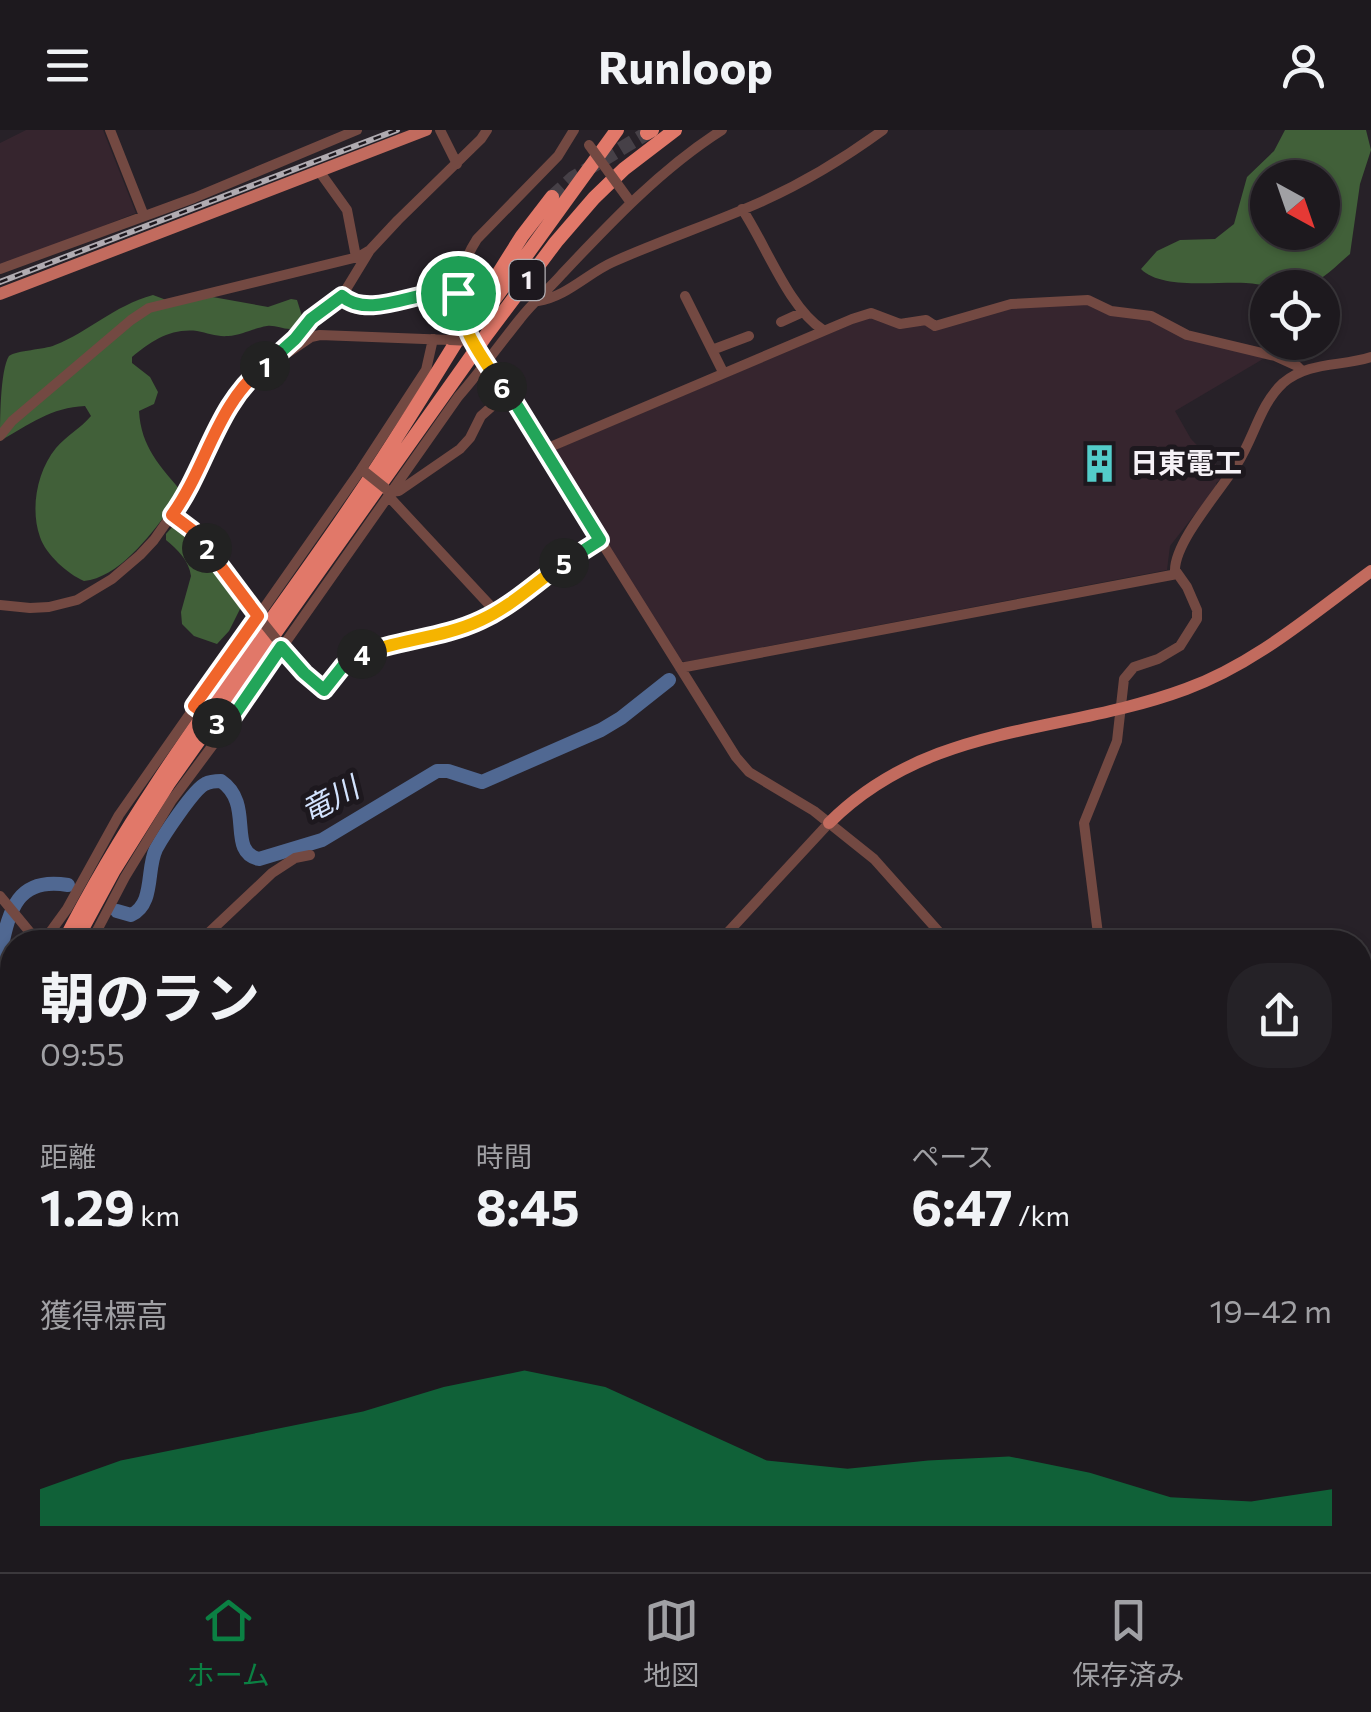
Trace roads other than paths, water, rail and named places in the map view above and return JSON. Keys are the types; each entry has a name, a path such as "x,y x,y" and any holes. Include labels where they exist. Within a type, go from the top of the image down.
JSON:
{"highway":[{"name":"1","path":"70,930 139,810 618,130"},
{"name":"1","path":"82,930 149,813 487,334 563,234 608,183 675,130"},
{"name":"1","path":"361,492 522,236 552,197"},
{"name":"1","path":"402,451 518,267"}],"main road":[{"path":"0,294 426,130"},
{"path":"829,823 884,778 920,760 976,741 1182,691 1232,669 1371,571"}],"street":[{"path":"110,130 144,216"},
{"path":"0,269 358,130"},
{"path":"440,130 457,164"},
{"path":"0,605 50,607 78,600 140,556 190,487 232,401 249,379 295,339 311,319 342,296 370,250 487,130"},
{"path":"574,130 558,156 470,251 458,293 471,341 743,766 814,811 874,859 937,930"},
{"path":"97,930 172,800 387,490 484,361 630,202 722,130"},
{"path":"537,302 610,264 804,181 883,130"},
{"path":"589,145 630,202"},
{"path":"319,171 348,210 356,257"},
{"path":"742,209 791,296 823,330"},
{"path":"0,436 12,421 144,310 356,257 370,250"},
{"path":"342,296 364,304 389,304 429,294 458,293"},
{"path":"685,296 724,372"},
{"path":"543,450 871,313 900,324 926,320 936,326 1011,304 1088,300 1110,311 1151,316 1187,334 1275,356 1302,370"},
{"path":"782,322 803,312"},
{"path":"264,366 281,360 320,334 471,341"},
{"path":"712,350 749,336"},
{"path":"50,930 67,909 119,816 362,471 426,370 433,339"},
{"path":"1098,930 1084,822 1116,741 1124,679 1142,663 1173,652 1197,619 1192,598 1177,574 1175,564 1180,548 1238,463 1262,412 1283,384 1302,370 1371,357"},
{"path":"387,490 399,491 460,449 481,416 507,393"},
{"path":"362,471 387,490 392,500 498,612"},
{"path":"172,515 192,530 279,644 324,690 343,666 359,655 459,629 498,612 600,540"},
{"path":"680,668 1177,574"},
{"path":"196,708 222,727"},
{"path":"730,930 829,823"},
{"path":"212,930 272,873 294,858 310,855"},
{"path":"2,899 28,930"}],"waterway":[{"name":"竜川","path":"117,911 131,915 144,903 156,849 187,803 207,783 221,781 231,791 237,802 244,847 249,855 259,859 322,840 437,771 482,782 601,730 669,680"},
{"name":"竜川","path":"6,930 11,912 26,892 36,886 68,885"}],"tunnel":[{"path":"552,197 573,178 647,133"}],"railway":[{"path":"0,282 397,130"}],"place":[{"name":"日東電工","path":"1100,463"}]}
